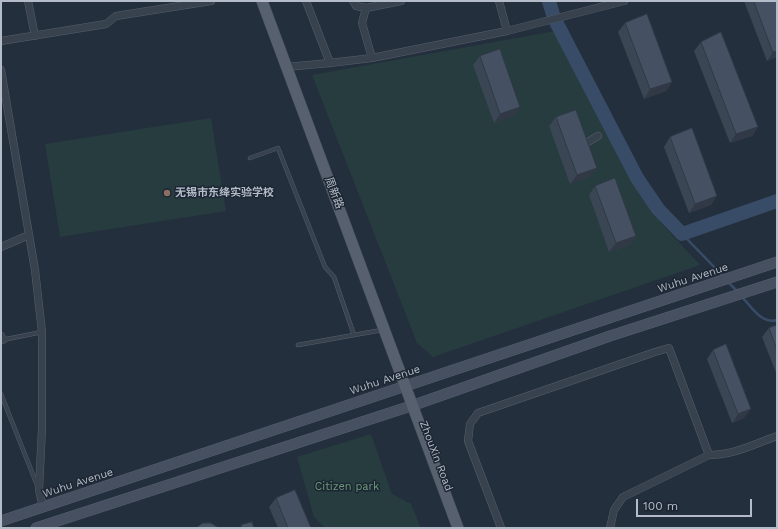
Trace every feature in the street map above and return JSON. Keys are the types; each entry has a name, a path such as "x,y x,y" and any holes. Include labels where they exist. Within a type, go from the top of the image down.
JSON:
{"main road":[{"name":"周新路","path":"262,1 288,66 408,385"},
{"name":"周新路","path":"266,1 288,66 385,330 408,385"},
{"name":"Wuhu Avenue","path":"1,521 777,262"},
{"path":"36,528 52,525 415,404 610,336 777,282"},
{"name":"ZhouXin Road","path":"408,385 463,528"},
{"name":"ZhouXin Road","path":"415,404 458,528"}],"street":[{"path":"28,1 34,36"},
{"path":"1,41 106,24 116,16 211,1"},
{"path":"306,1 330,63"},
{"path":"353,1 356,6 366,8 401,1"},
{"path":"499,1 507,31"},
{"path":"288,66 372,58 507,31 624,1"},
{"path":"366,8 362,23 372,58"},
{"path":"1,73 35,270 42,332 42,428 39,490 43,507"},
{"path":"586,143 598,136"},
{"path":"1,247 29,235"},
{"path":"501,528 468,441 470,424 478,413 669,348 709,455"},
{"path":"610,528 614,510 623,497 709,455 721,455 742,450 777,436"}],"lane":[{"path":"250,158 278,148 326,267 334,277 354,335"},
{"path":"298,345 385,330"},
{"path":"2,339 42,332"},
{"path":"1,394 39,490"}],"green space":[{"path":"561,30 661,223 700,265 433,357 417,343 312,75"},
{"path":"211,118 226,211 60,237 45,144"},
{"name":"Citizen park","path":"371,434 392,494 411,504 421,528 325,528 314,517 297,457"}],"building":[{"path":"754,1 777,1 777,51 773,52"},
{"path":"647,14 672,82 650,89 625,23"},
{"path":"721,32 758,127 736,134 701,42"},
{"path":"500,49 520,107 500,114 480,56"},
{"path":"576,110 597,168 577,175 556,117"},
{"path":"692,128 717,196 695,204 670,137"},
{"path":"615,178 636,236 616,243 595,186"},
{"path":"777,325 777,350 769,328"},
{"path":"726,344 751,409 738,414 713,350"},
{"path":"295,490 311,528 288,528 276,498"},
{"path":"252,522 254,528 242,528 241,525"},
{"path":"203,523 211,523 219,528 196,528"}],"waterway":[{"path":"549,1 554,18 637,178 658,209 682,234 777,201"},
{"path":"682,234 724,277"},
{"path":"727,281 737,291"},
{"path":"742,297 757,314 766,320 777,320"}],"place":[{"name":"无锡市东绛实验学校","path":"167,193"}]}
